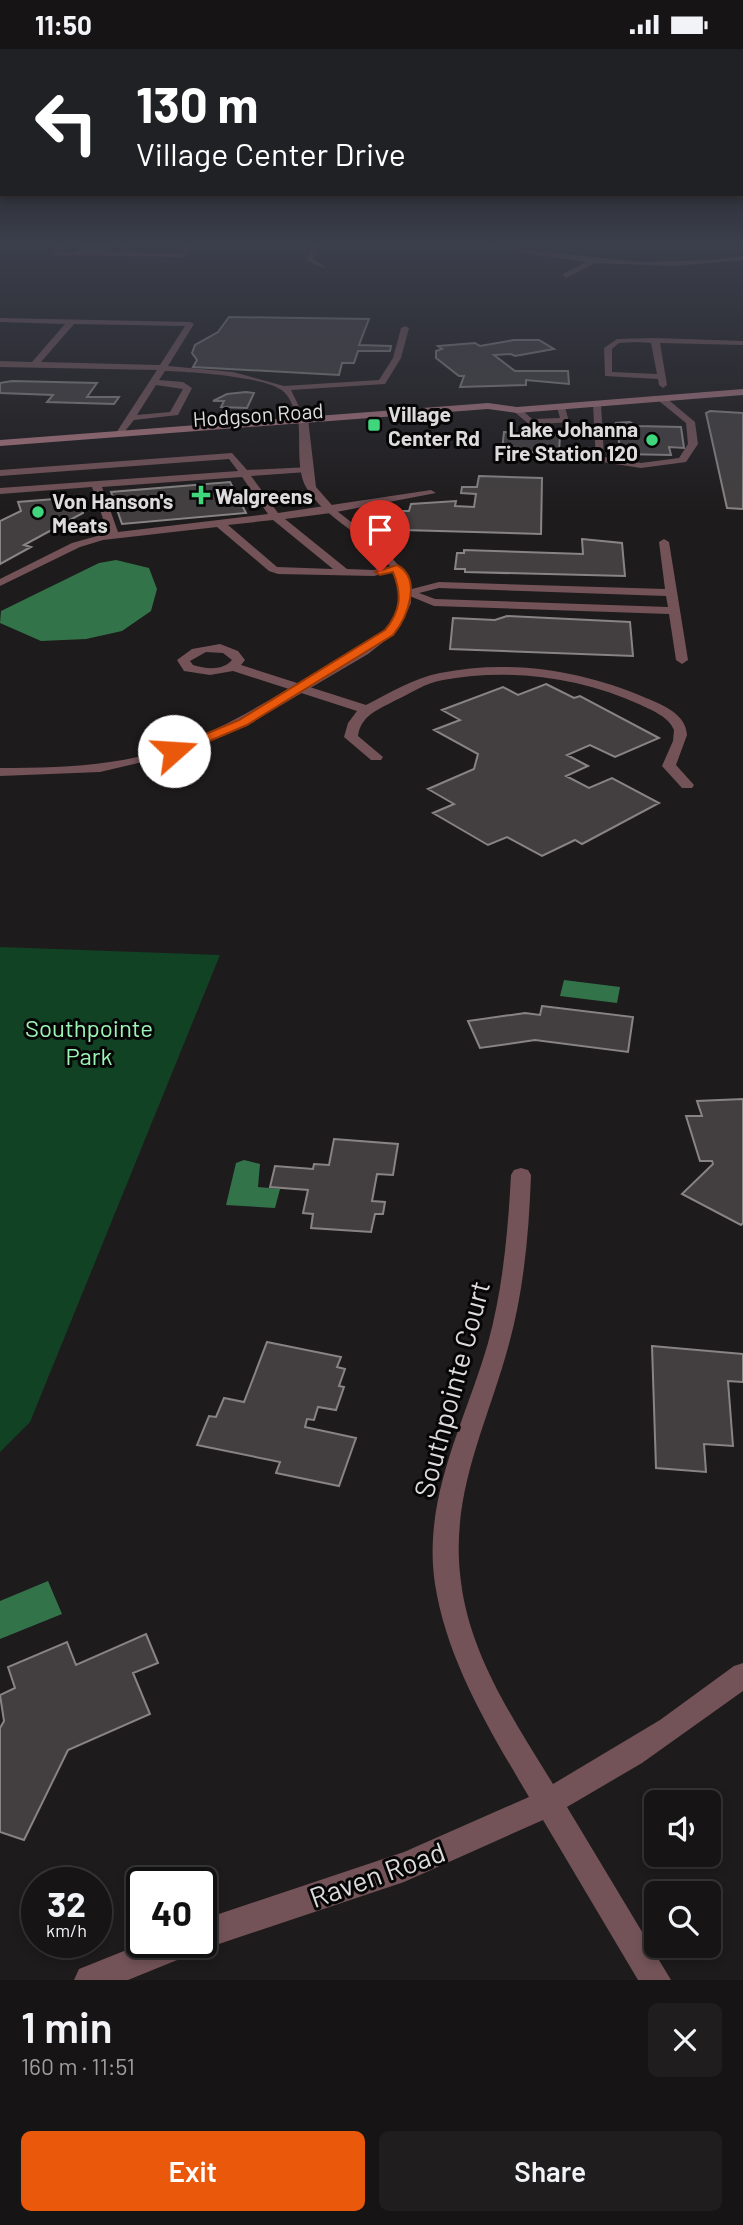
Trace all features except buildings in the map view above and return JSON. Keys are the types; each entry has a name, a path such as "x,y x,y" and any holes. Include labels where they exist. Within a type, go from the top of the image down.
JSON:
{"main road":[{"name":"Hodgson Road","path":"0,443 121,433 499,415 517,410 743,392"},
{"name":"Hodgson Road","path":"0,453 304,425"}],"street":[{"path":"34,365 61,334"},
{"path":"121,433 150,381 161,370 184,334"},
{"path":"0,365 161,370 256,378 285,389 382,382 397,358 403,334"},
{"path":"655,340 660,377 665,390 675,398"},
{"path":"660,377 608,374 608,348 617,341 743,343"},
{"path":"130,418 173,415 187,386 150,381"},
{"path":"0,772 82,770 158,756 219,735 389,633 399,620 406,593 397,568 315,495 308,483 304,425 285,389"},
{"path":"597,404 599,459 613,464 670,464 683,460 693,444 690,422 662,399"},
{"path":"517,410 531,423 562,422 566,418 561,407"},
{"path":"0,474 232,456 275,516 344,572"},
{"path":"0,491 307,469"},
{"path":"96,484 114,535"},
{"path":"0,583 76,545 114,535 331,510 431,493"},
{"path":"219,523 273,569 282,572 374,573 397,568"},
{"path":"664,542 682,660"},
{"path":"406,593 439,585 671,593"},
{"path":"406,593 434,602 674,611"},
{"path":"233,667 367,710"},
{"path":"376,757 351,737 351,727 360,713 438,676 469,672 517,673 604,683 663,711 679,725 681,735 669,766 687,785"},
{"name":"Southpointe Court","path":"522,1175 512,1278 494,1361 449,1498 445,1548 450,1598 466,1655 492,1707 550,1804"},
{"name":"Raven Road","path":"217,1930 430,1857 550,1804 654,1743 743,1675"},
{"path":"550,1804 654,1980"},
{"path":"90,1980 144,1958"}],"green space":[{"name":"Southpointe Park","path":"0,947 220,955 30,1422 0,1452"}],"shaded area":[{"path":"116,560 149,568 157,589 151,611 122,631 86,639 41,641 0,623 1,611 99,563"},
{"path":"564,980 620,987 617,1003 560,996"},
{"path":"244,1160 260,1164 258,1187 280,1189 275,1208 226,1205 236,1163"},
{"path":"48,1581 62,1614 0,1639 0,1601"}],"place":[{"name":"Village Center Rd","path":"374,425"},
{"name":"Lake Johanna Fire Station 120","path":"652,440"},
{"name":"Walgreens","path":"201,495"},
{"name":"Von Hanson's Meats","path":"38,512"}],"route":[{"path":"174,751 219,735 243,722 389,633 399,620 406,593 404,580 397,568 380,572"}]}
